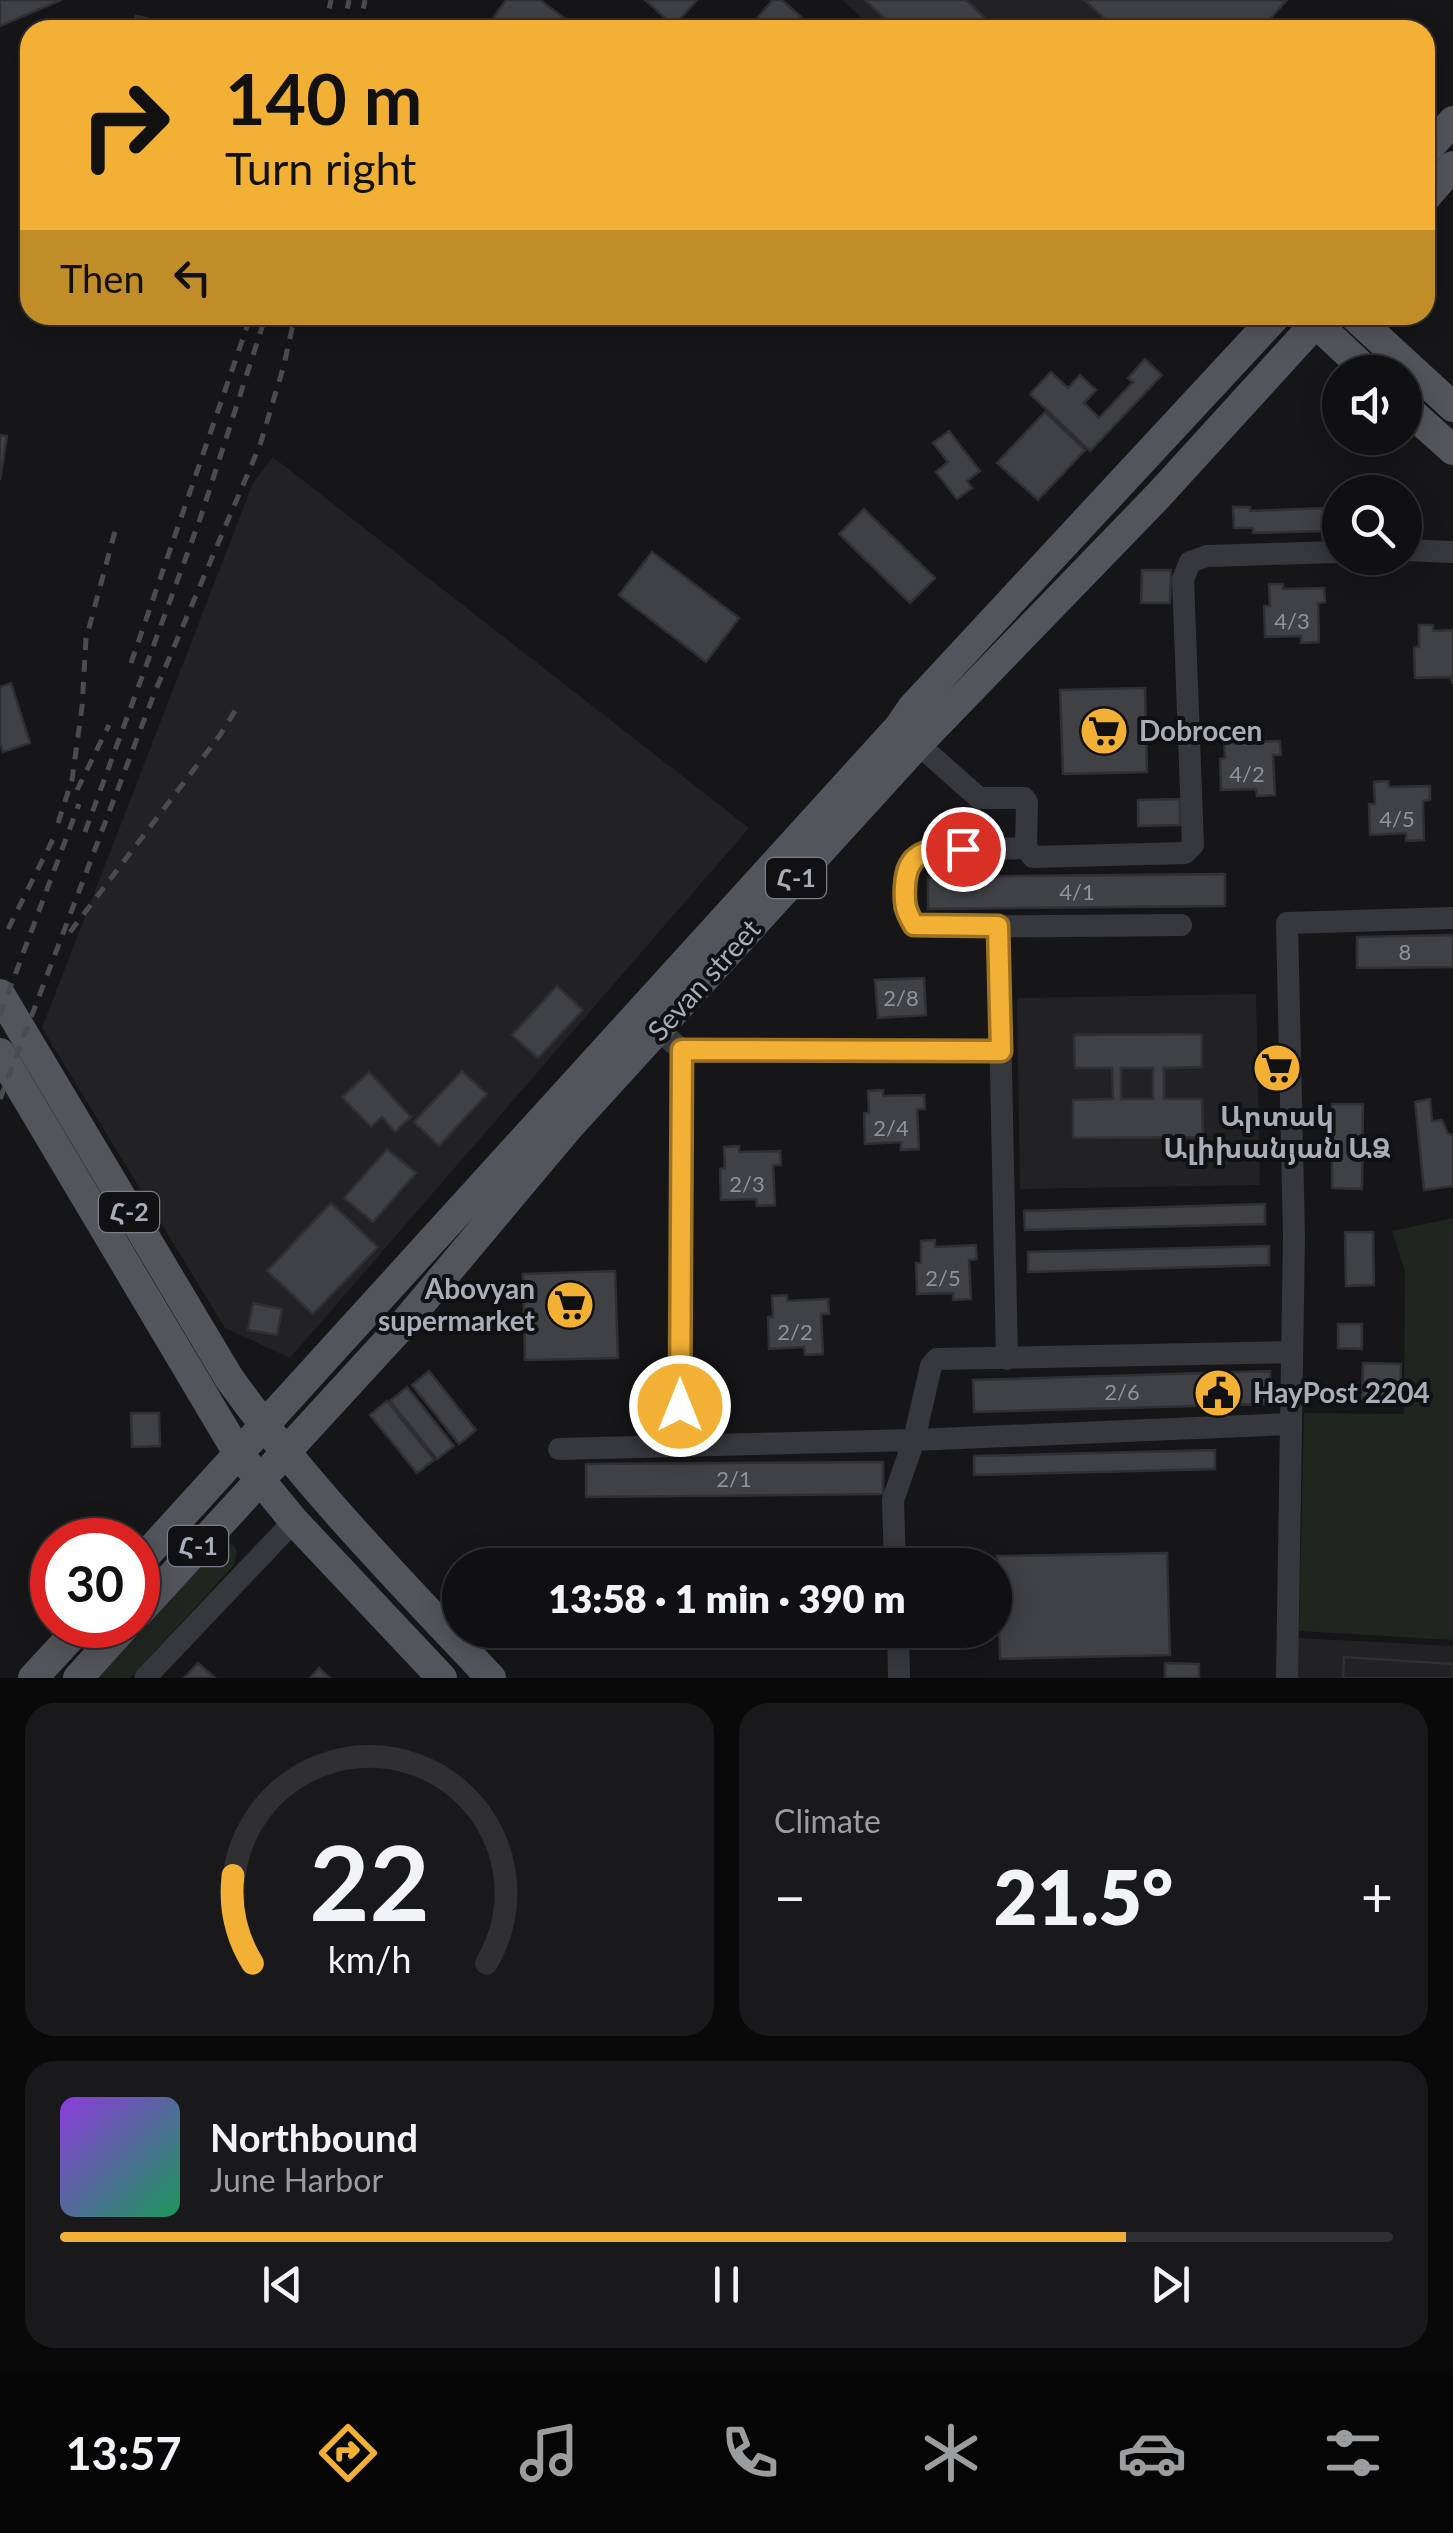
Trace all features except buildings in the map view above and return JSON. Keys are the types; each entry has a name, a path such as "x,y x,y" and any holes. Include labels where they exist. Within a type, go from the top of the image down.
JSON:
{"main road":[{"path":"1435,141 1453,121"},
{"path":"1435,187 1453,166"},
{"name":"Sevan street","path":"260,1480 406,1320 908,736 912,708 1268,325"},
{"name":"Sevan street","path":"238,1454 908,736 1199,452 1309,325"},
{"path":"1322,325 1351,355"},
{"path":"1364,325 1453,407"},
{"path":"1422,422 1453,450"},
{"name":"Հ-2","path":"0,994 219,1361 285,1454"},
{"name":"Հ-2","path":"0,1053 238,1454 260,1480"},
{"name":"Հ-1","path":"160,1540 238,1454"},
{"path":"285,1454 491,1678"},
{"path":"260,1480 442,1678"},
{"name":"Հ-1","path":"160,1589 260,1480"},
{"path":"33,1678 61,1648"},
{"path":"78,1678 105,1648"}],"street":[{"path":"1422,551 1453,552"},
{"path":"908,736 979,798 1024,798 1026,848 1033,857 1191,850 1182,579 1190,562 1208,556 1322,553"},
{"path":"1026,848 931,850 912,859 906,869 904,907 914,925 1182,926"},
{"path":"1287,1678 1294,1236 1287,924 1453,918"},
{"path":"998,926 1008,1359"},
{"path":"658,1030 682,1050 1001,1051"},
{"path":"679,1446 682,1050"},
{"path":"894,1548 893,1500 914,1440 931,1366 937,1358 1292,1352"},
{"path":"559,1449 914,1440 1290,1424"},
{"path":"144,1678 294,1521"},
{"path":"899,1648 900,1678"}],"shaded area":[{"path":"842,0 1286,0 1267,20 864,20"},
{"path":"273,457 749,828 290,1358 225,1328 42,1028 253,483"},
{"path":"1256,994 1260,1185 1020,1189 1017,998"},
{"path":"1453,1218 1453,1640 1299,1631 1304,1413 1404,1414 1405,1271 1392,1231"},
{"path":"222,1543 234,1545 234,1565 160,1645 160,1609"},
{"path":"1298,1638 1453,1646 1453,1678 1295,1678"},
{"path":"123,1648 158,1648 130,1678 95,1678"}],"railway":[{"path":"327,20 331,0"},
{"path":"345,20 349,0"},
{"path":"361,20 365,0"},
{"path":"131,663 248,325"},
{"path":"85,832 200,519 263,325"},
{"path":"0,1099 154,694 260,445 293,325"},
{"path":"58,823 72,780 86,639 117,524"},
{"path":"70,932 238,706"},
{"path":"77,790 109,725"},
{"path":"0,1015 79,804"},
{"path":"8,929 55,835"}],"place":[{"name":"Dobrocen","path":"1104,731"},
{"name":"Արտակ Ալիխանյան ԱՁ","path":"1277,1068"},
{"name":"Abovyan supermarket","path":"570,1305"},
{"name":"HayPost 2204","path":"1218,1393"}],"route":[{"path":"680,1406 682,1050 1001,1051 998,926 914,925 904,907 906,869 912,859 931,850 963,849"}]}
